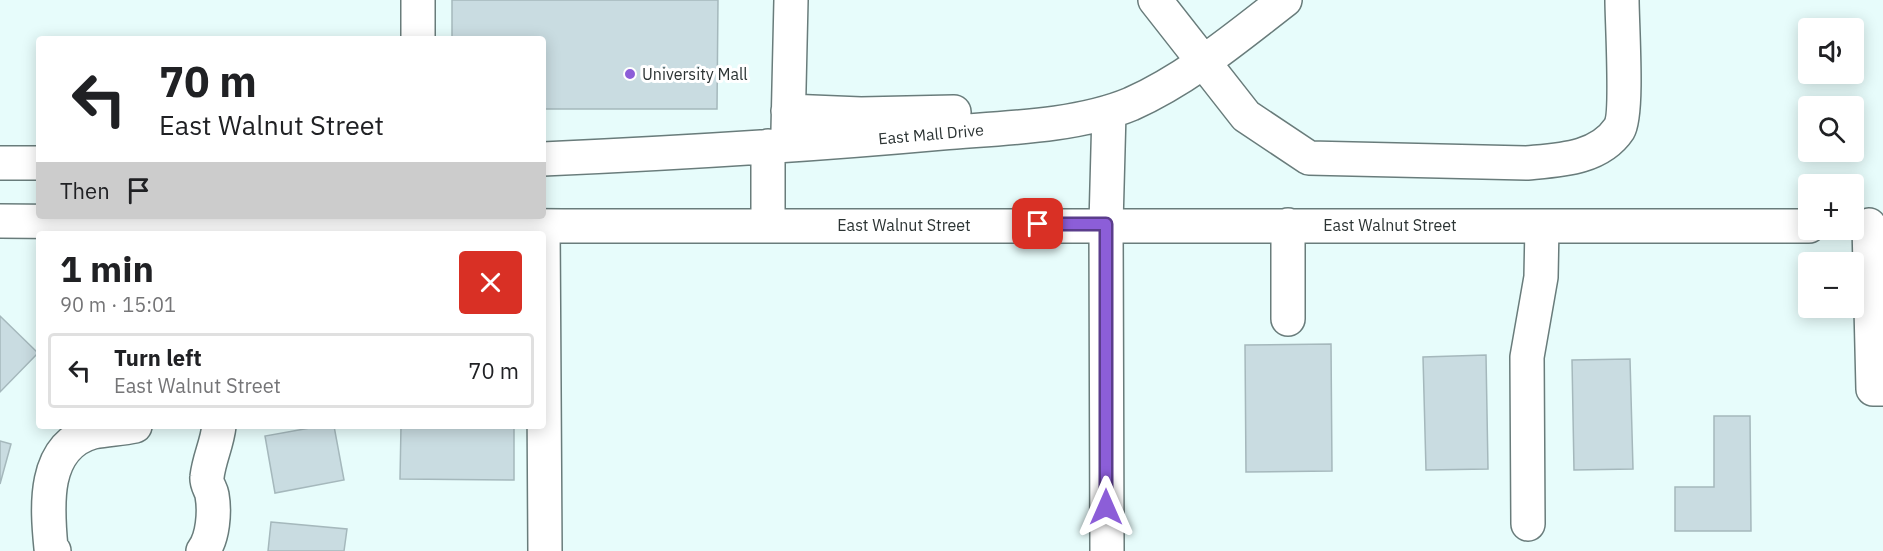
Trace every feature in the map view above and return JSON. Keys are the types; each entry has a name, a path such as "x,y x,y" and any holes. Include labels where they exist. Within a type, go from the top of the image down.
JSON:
{"street":[{"path":"418,0 418,36"},
{"path":"768,225 778,145 788,111 791,0"},
{"path":"1155,0 1246,116 1309,158 1527,163 1584,155 1605,144 1620,127 1623,100 1622,0"},
{"name":"East Mall Drive","path":"546,159 972,131 1061,121 1102,113 1132,103 1204,62 1285,0"},
{"path":"788,111 861,114 1102,113 1106,224 1107,551"},
{"path":"0,163 36,163"},
{"name":"East Walnut Street","path":"0,221 179,228 1106,224 1798,226"},
{"path":"1288,225 1288,319"},
{"path":"543,226 543,231"},
{"path":"1528,524 1527,357 1541,277 1542,226"},
{"path":"1868,226 1873,388 1883,388"},
{"path":"54,551 51,548 48,512 49,487 56,465 69,446 92,432 114,429"},
{"path":"203,551 210,543 212,495 206,481 217,447 219,429"},
{"path":"544,429 545,551"}],"building":[{"name":"University Mall","path":"452,0 718,0 717,109 546,109 546,36 452,36"},
{"path":"0,316 36,351 36,355 0,392"},
{"path":"1331,344 1332,471 1246,472 1245,345"},
{"path":"1486,355 1488,469 1426,470 1423,357"},
{"path":"1630,359 1633,469 1574,470 1572,360"},
{"path":"1714,416 1750,416 1751,531 1675,531 1675,487 1714,487"},
{"path":"304,429 335,429 344,480 275,493 265,436"},
{"path":"401,429 514,429 514,480 400,479"},
{"path":"0,441 11,444 0,484"},
{"path":"271,522 347,529 344,551 268,551"}],"place":[{"name":"University Mall","path":"630,74"}],"route":[{"path":"1038,224 1106,224 1106,507"}]}
